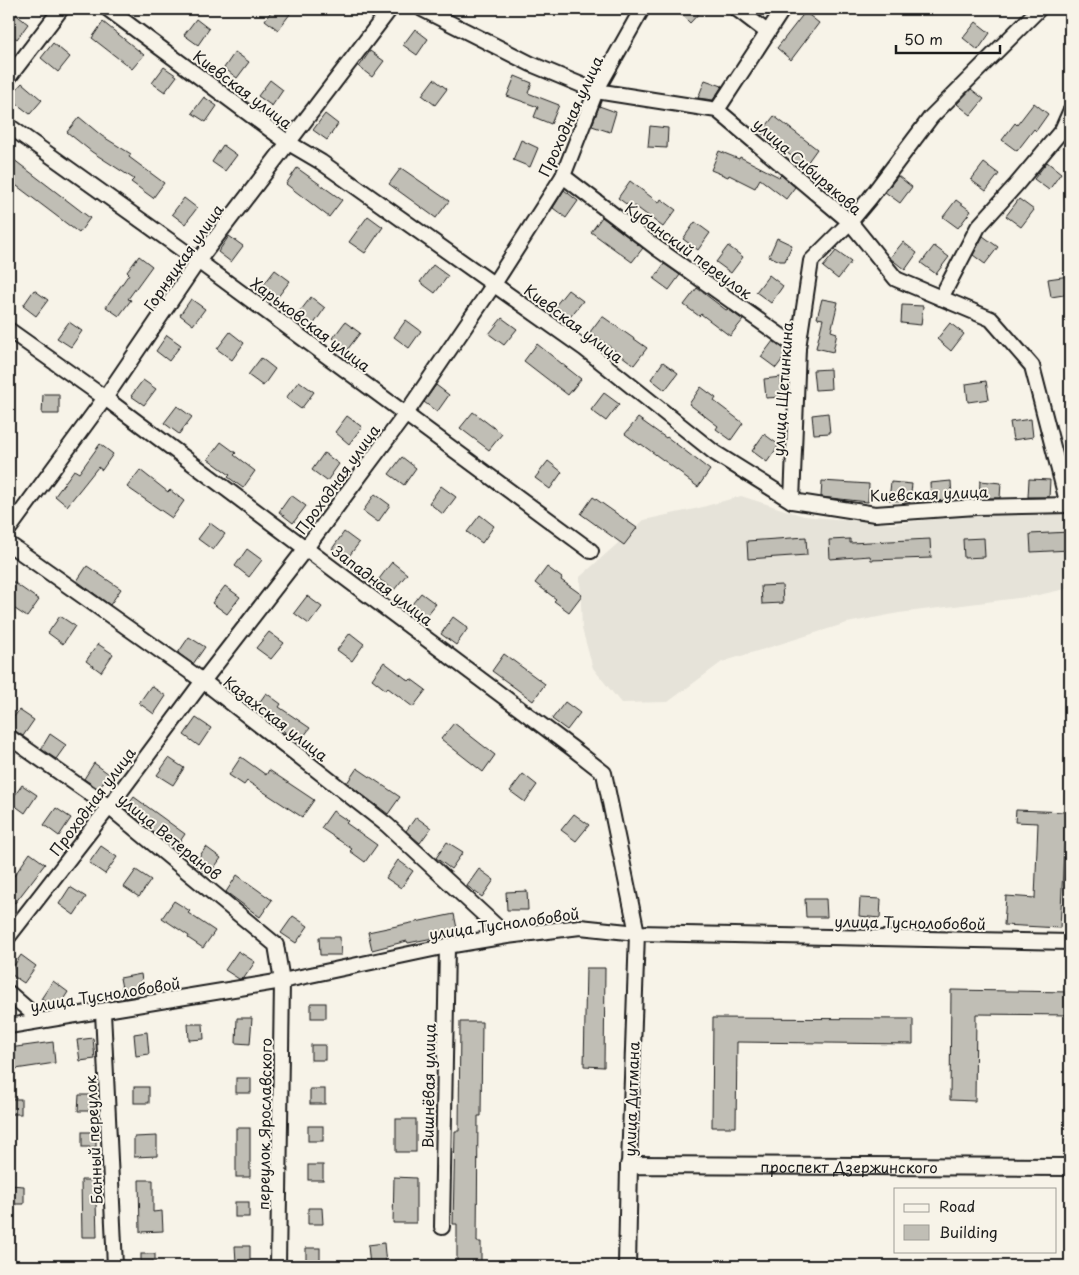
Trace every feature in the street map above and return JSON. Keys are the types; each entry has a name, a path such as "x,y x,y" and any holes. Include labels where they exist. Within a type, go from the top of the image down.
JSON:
{"street":[{"path":"9,78 61,9"},
{"name":"Киевская улица","path":"108,9 287,142 321,162 585,350 715,453 792,501 875,514 976,507 1069,505"},
{"name":"Горняцкая улица","path":"9,529 105,398 198,261 390,9"},
{"path":"422,9 531,64 596,91 717,110 784,9"},
{"name":"Проходная улица","path":"9,936 202,681 306,548 405,414 494,284 563,176 596,91 642,9"},
{"path":"737,9 768,32"},
{"name":"улица Щетинкина","path":"792,501 798,348 811,261 850,222 931,116 1039,9"},
{"name":"улица Сибирякова","path":"717,110 850,222 896,279 991,319 1032,366 1069,505"},
{"path":"941,298 978,227 1062,130 1070,112"},
{"name":"Харьковская улица","path":"9,126 198,261 591,551"},
{"name":"Кубанский переулок","path":"563,176 666,254 798,348"},
{"name":"Западная улица","path":"9,330 105,398 604,773 637,933"},
{"name":"Казахская улица","path":"9,544 202,681 387,825 507,936"},
{"name":"улица Ветеранов","path":"9,737 108,807 276,945 282,981"},
{"name":"улица Туснолобовой","path":"9,1026 282,981 447,946 580,927 637,933 1070,942"},
{"name":"улица Дитмана","path":"627,1266 637,933"},
{"name":"Вишнёвая улица","path":"442,1228 447,946"},
{"name":"переулок Ярославского","path":"278,1266 282,981"},
{"path":"9,993 40,1020"},
{"name":"Банный переулок","path":"103,1012 115,1266"},
{"name":"проспект Дзержинского","path":"629,1165 1070,1167"}],"shaded area":[{"path":"741,496 804,516 892,524 1038,507 1070,509 1070,588 1034,596 899,613 847,623 722,662 668,702 621,703 593,668 582,629 580,577 644,520 699,508"}],"building":[{"path":"9,9 28,24 17,39 9,33"},
{"path":"273,9 283,9 290,14 278,30 265,20"},
{"path":"676,9 703,9 690,23"},
{"path":"805,12 819,23 791,60 777,48"},
{"path":"196,19 209,29 198,45 184,35"},
{"path":"103,22 144,55 132,69 92,38"},
{"path":"976,22 990,33 978,50 963,38"},
{"path":"415,29 428,39 417,55 403,45"},
{"path":"53,43 70,57 58,72 41,58"},
{"path":"370,51 384,61 372,77 359,67"},
{"path":"235,52 249,62 237,78 224,68"},
{"path":"164,67 177,76 165,92 152,83"},
{"path":"515,76 532,83 528,93 559,105 551,124 534,117 538,107 507,96"},
{"path":"434,79 447,89 435,105 422,95"},
{"path":"270,80 283,90 272,106 258,96"},
{"path":"705,80 722,86 713,100 698,98"},
{"path":"22,83 42,100 30,114 9,98"},
{"path":"971,89 984,99 971,115 957,104"},
{"path":"204,97 217,106 206,122 192,113"},
{"path":"1034,103 1048,114 1036,131 1034,129 1017,151 1002,140 1015,123 1017,125"},
{"path":"599,106 616,112 610,132 592,126"},
{"path":"325,114 338,124 327,140 313,130"},
{"path":"774,116 817,149 802,170 791,161 794,158 761,133"},
{"path":"79,117 102,136 131,154 129,157 164,183 153,198 131,182 134,179 92,152 67,132"},
{"path":"650,126 668,128 667,148 648,147"},
{"path":"521,140 538,148 530,167 513,160"},
{"path":"223,145 237,155 225,171 212,162"},
{"path":"719,151 739,159 740,157 779,177 781,175 795,187 786,199 760,179 755,188 729,175 728,177 711,170"},
{"path":"9,156 90,218 79,233 9,180"},
{"path":"1047,162 1061,173 1049,190 1034,179"},
{"path":"984,163 999,174 986,191 971,180"},
{"path":"297,168 342,200 329,217 286,184"},
{"path":"401,168 449,201 436,218 389,184"},
{"path":"898,176 912,187 900,203 885,192"},
{"path":"630,181 659,203 661,199 676,210 663,227 635,206 633,209 618,198"},
{"path":"564,190 578,201 566,218 553,208"},
{"path":"184,198 197,208 185,224 172,214"},
{"path":"1019,199 1034,210 1021,227 1006,216"},
{"path":"956,200 971,211 958,228 943,217"},
{"path":"368,216 383,227 365,253 349,242"},
{"path":"602,217 643,248 632,262 591,232"},
{"path":"695,222 710,233 698,250 683,239"},
{"path":"229,236 243,246 231,262 218,252"},
{"path":"983,236 998,247 985,264 973,255"},
{"path":"777,238 792,245 785,261 769,256"},
{"path":"903,242 917,253 905,270 890,258"},
{"path":"728,246 743,257 731,273 716,262"},
{"path":"934,246 949,257 936,274 921,263"},
{"path":"836,251 851,262 838,279 823,267"},
{"path":"139,256 152,266 128,299 131,300 119,316 106,307"},
{"path":"664,264 680,275 669,290 654,279"},
{"path":"433,265 448,276 435,293 420,282"},
{"path":"275,270 290,281 277,298 262,287"},
{"path":"769,275 783,286 771,303 756,292"},
{"path":"1069,276 1070,294 1051,297 1048,279"},
{"path":"697,288 743,320 730,336 701,314 699,316 684,305"},
{"path":"34,290 48,300 36,316 23,306"},
{"path":"568,290 583,301 570,317 555,306"},
{"path":"311,297 325,308 313,325 298,314"},
{"path":"191,299 205,309 193,325 180,315"},
{"path":"822,299 838,302 831,331 837,333 833,352 816,348 823,319 817,318"},
{"path":"902,305 923,306 921,325 901,323"},
{"path":"602,316 647,348 634,365 590,332"},
{"path":"502,318 517,329 504,345 489,334"},
{"path":"406,320 421,331 409,348 394,337"},
{"path":"69,322 82,331 71,347 57,338"},
{"path":"345,322 360,333 347,350 333,338"},
{"path":"950,323 964,334 951,351 937,339"},
{"path":"230,332 244,343 232,360 217,349"},
{"path":"167,335 181,345 169,361 156,351"},
{"path":"773,341 788,352 776,368 761,357"},
{"path":"537,344 581,379 568,395 524,361"},
{"path":"261,358 275,369 263,386 248,375"},
{"path":"663,362 678,373 665,390 651,379"},
{"path":"830,369 831,389 815,390 813,370"},
{"path":"781,377 782,397 766,398 764,379"},
{"path":"143,380 156,389 144,405 131,396"},
{"path":"299,381 314,392 301,409 286,398"},
{"path":"986,381 989,399 968,402 966,384"},
{"path":"436,385 449,395 437,412 424,402"},
{"path":"701,387 716,398 714,401 743,423 731,440 716,429 718,426 689,404"},
{"path":"604,393 619,404 606,421 591,410"},
{"path":"43,394 59,394 59,414 42,414"},
{"path":"177,406 192,417 179,434 164,423"},
{"path":"473,412 502,434 489,450 460,428"},
{"path":"828,413 830,433 814,434 812,415"},
{"path":"347,416 362,427 349,444 335,432"},
{"path":"638,418 667,437 710,470 698,487 625,434"},
{"path":"1031,419 1033,437 1013,440 1010,422"},
{"path":"764,434 779,445 767,462 752,451"},
{"path":"221,442 255,471 243,488 228,477 230,475 208,459"},
{"path":"100,444 113,454 102,470 98,467 67,506 55,496 74,470 79,473"},
{"path":"324,453 339,464 327,481 312,470"},
{"path":"402,457 416,468 404,485 389,474"},
{"path":"548,461 562,472 550,489 535,478"},
{"path":"140,470 168,492 170,490 184,501 172,518 127,487"},
{"path":"1029,479 1050,480 1049,497 1028,497"},
{"path":"822,481 869,484 868,502 821,497"},
{"path":"951,481 952,500 931,501 930,483"},
{"path":"980,481 1001,483 1000,498 979,498"},
{"path":"891,482 912,484 910,502 889,500"},
{"path":"441,486 456,497 443,514 429,503"},
{"path":"375,494 390,505 378,522 363,511"},
{"path":"291,495 306,506 293,523 279,512"},
{"path":"593,497 637,528 624,545 581,514"},
{"path":"480,515 494,526 482,543 467,532"},
{"path":"210,523 225,534 213,550 198,539"},
{"path":"344,532 359,543 346,560 332,549"},
{"path":"1070,532 1070,550 1031,552 1030,534"},
{"path":"806,537 807,555 748,559 747,541"},
{"path":"984,538 985,557 964,558 963,539"},
{"path":"850,539 850,543 930,539 931,558 871,560 870,556 830,559 829,540"},
{"path":"247,549 262,560 249,577 235,566"},
{"path":"392,562 407,574 394,590 379,579"},
{"path":"87,566 121,589 110,605 77,581"},
{"path":"547,567 582,595 569,612 535,583"},
{"path":"9,579 39,600 27,617 9,605"},
{"path":"782,585 783,603 762,604 761,586"},
{"path":"225,586 240,597 227,614 212,603"},
{"path":"421,593 436,604 423,620 408,609"},
{"path":"307,596 322,607 309,624 294,613"},
{"path":"60,616 75,626 63,644 48,633"},
{"path":"453,617 468,628 456,645 441,634"},
{"path":"269,632 284,643 271,659 256,648"},
{"path":"350,633 364,644 352,661 337,650"},
{"path":"189,637 205,647 193,664 178,653"},
{"path":"98,644 113,654 101,672 86,661"},
{"path":"504,654 545,684 533,701 492,671"},
{"path":"384,662 409,681 411,679 426,690 413,707 388,688 386,690 372,679"},
{"path":"151,686 166,696 154,714 139,703"},
{"path":"266,693 281,704 279,707 310,728 298,744 285,732 254,710"},
{"path":"565,702 580,713 567,730 552,719"},
{"path":"19,710 34,720 23,736 9,728 9,724"},
{"path":"196,718 211,728 199,746 184,735"},
{"path":"454,723 495,755 483,772 441,739"},
{"path":"50,734 66,745 56,759 41,749"},
{"path":"241,757 266,775 269,770 314,800 302,817 247,781 244,785 229,775"},
{"path":"169,758 184,768 173,785 157,775"},
{"path":"94,763 109,774 99,789 84,779"},
{"path":"357,768 400,797 388,814 347,783"},
{"path":"523,774 537,785 525,802 510,791"},
{"path":"22,785 37,795 25,813 10,802"},
{"path":"134,797 185,834 174,850 125,809"},
{"path":"56,808 71,818 59,836 44,825"},
{"path":"1016,810 1066,812 1060,928 1004,925 1006,896 1035,898 1038,823 1015,822"},
{"path":"333,811 348,821 346,823 377,845 365,862 350,851 352,849 321,828"},
{"path":"574,814 589,825 576,841 561,830"},
{"path":"416,817 431,828 420,843 406,831"},
{"path":"447,842 463,852 451,869 436,858"},
{"path":"101,846 117,857 105,874 89,863"},
{"path":"206,847 221,858 209,875 194,864"},
{"path":"30,853 45,864 15,903 9,898 9,873 14,876"},
{"path":"398,860 413,871 401,888 386,878"},
{"path":"479,869 494,880 482,897 467,886"},
{"path":"136,870 151,880 139,897 124,887"},
{"path":"237,875 272,900 260,917 226,892"},
{"path":"70,887 86,897 74,915 59,904"},
{"path":"527,891 528,910 507,910 506,892"},
{"path":"860,898 881,899 880,918 859,916"},
{"path":"805,899 826,899 827,917 806,917"},
{"path":"174,901 215,931 203,948 162,918"},
{"path":"454,914 458,933 408,943 407,941 372,950 368,932"},
{"path":"293,916 308,926 296,943 281,933"},
{"path":"319,937 340,937 341,955 320,955"},
{"path":"238,951 255,962 244,978 239,979 225,970"},
{"path":"21,955 36,966 24,983 9,973"},
{"path":"586,968 605,968 604,1067 584,1066"},
{"path":"141,974 144,995 124,998 120,978"},
{"path":"53,981 68,992 57,1009 41,999"},
{"path":"951,990 1070,992 1070,1015 976,1014 975,1101 950,1100"},
{"path":"311,1003 326,1003 326,1018 311,1018"},
{"path":"237,1018 252,1018 250,1044 236,1043"},
{"path":"713,1018 913,1019 913,1044 737,1042 736,1127 712,1127"},
{"path":"460,1022 482,1022 481,1116 478,1116 477,1242 481,1242 481,1266 457,1266 457,1224 453,1224 455,1131 459,1131"},
{"path":"188,1024 203,1024 204,1039 189,1040"},
{"path":"147,1032 149,1054 136,1056 134,1034"},
{"path":"93,1038 95,1059 80,1061 77,1040"},
{"path":"53,1042 55,1063 9,1070 9,1048"},
{"path":"311,1045 325,1045 325,1060 311,1060"},
{"path":"236,1078 251,1078 251,1093 236,1093"},
{"path":"134,1087 149,1087 149,1103 134,1103"},
{"path":"310,1089 325,1089 325,1104 310,1104"},
{"path":"79,1095 93,1095 93,1111 78,1111"},
{"path":"9,1099 21,1099 21,1114 9,1114"},
{"path":"396,1119 416,1119 416,1152 396,1152"},
{"path":"308,1126 323,1126 323,1141 308,1141"},
{"path":"236,1128 250,1128 250,1177 236,1177"},
{"path":"82,1132 96,1132 96,1147 82,1147"},
{"path":"157,1136 157,1156 134,1157 134,1137"},
{"path":"308,1165 323,1165 323,1180 308,1180"},
{"path":"394,1177 416,1178 416,1223 393,1223"},
{"path":"81,1180 97,1180 97,1237 82,1237"},
{"path":"139,1180 153,1180 153,1212 162,1211 163,1231 140,1232"},
{"path":"9,1185 24,1186 24,1204 9,1204"},
{"path":"235,1202 249,1202 249,1217 235,1217"},
{"path":"308,1208 322,1208 323,1224 308,1224"},
{"path":"384,1243 386,1265 370,1266 368,1245"},
{"path":"235,1246 250,1246 250,1262 236,1262"},
{"path":"306,1248 320,1248 320,1263 306,1263"},
{"path":"141,1254 155,1254 155,1266 141,1266"}]}
